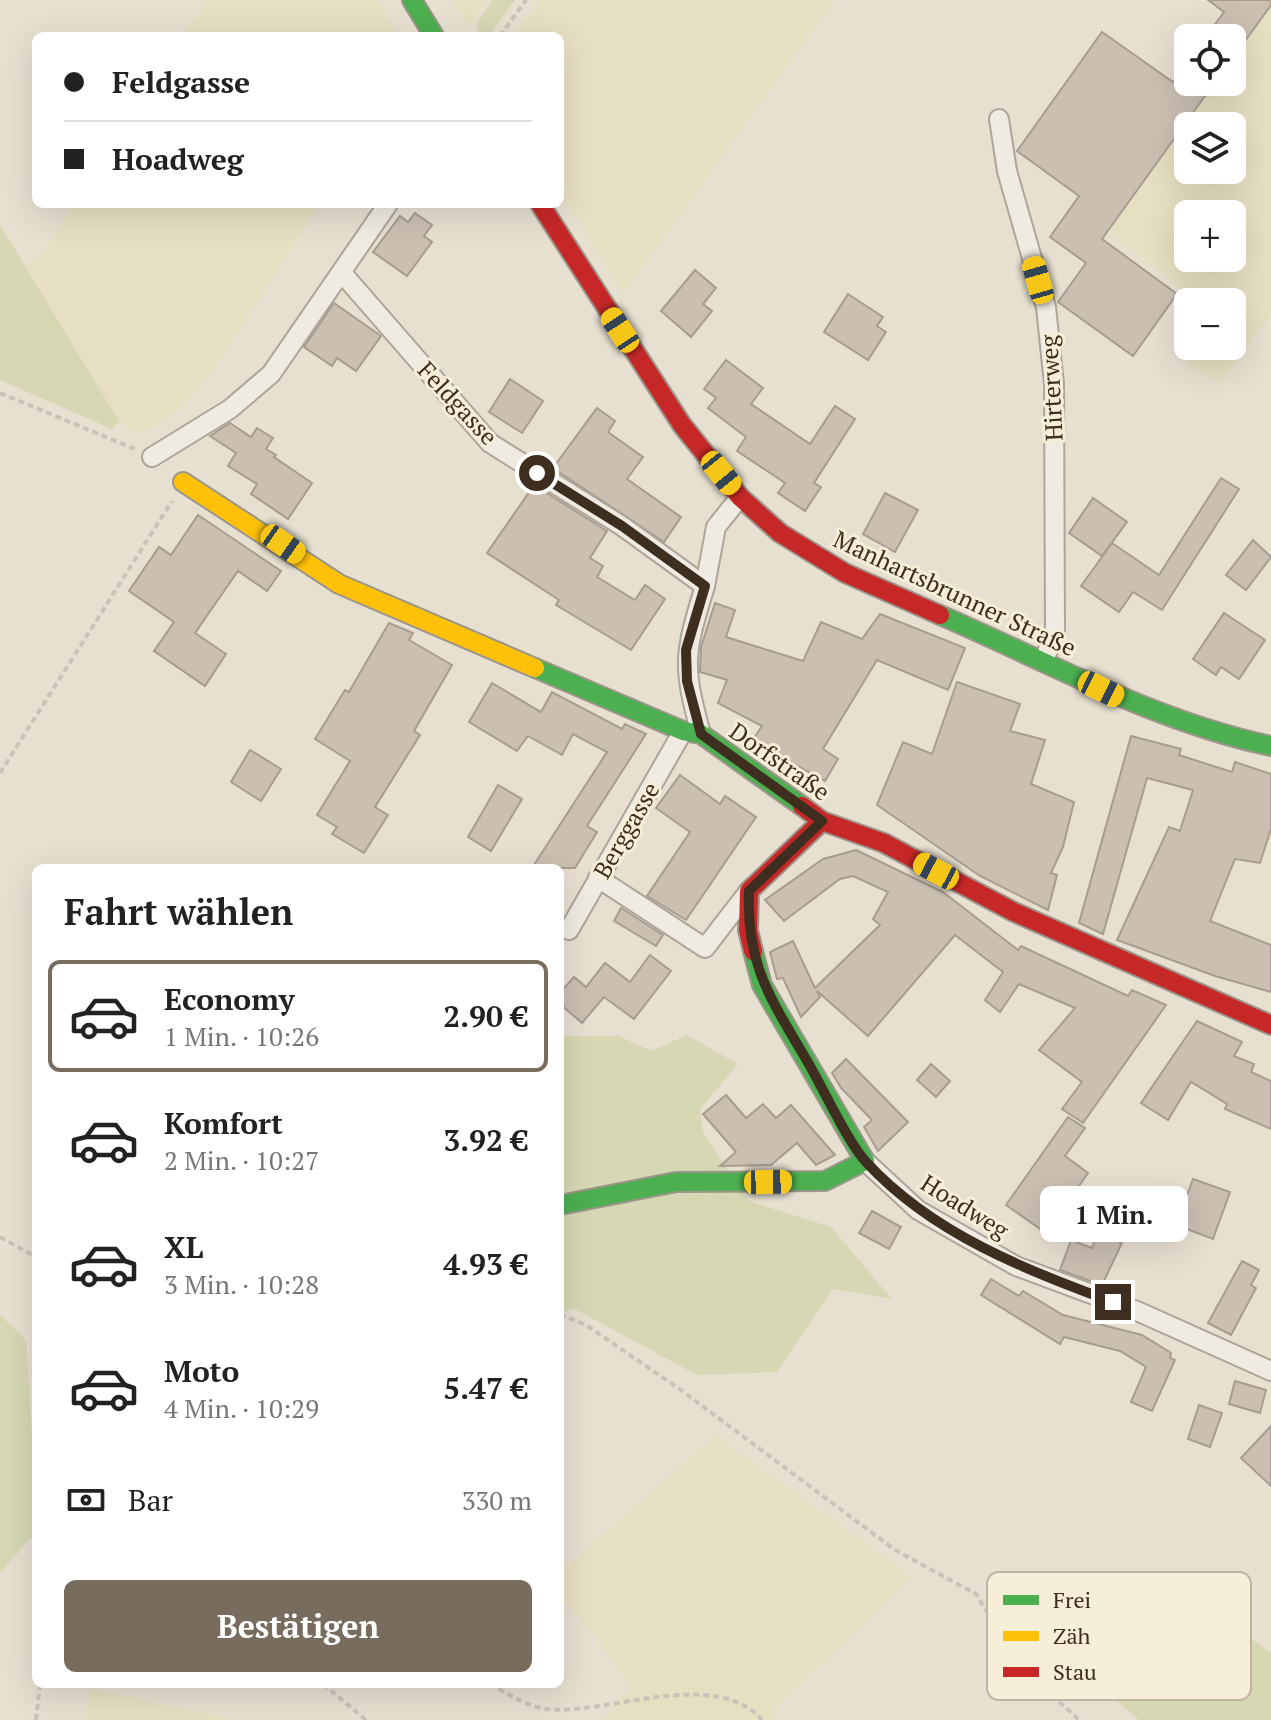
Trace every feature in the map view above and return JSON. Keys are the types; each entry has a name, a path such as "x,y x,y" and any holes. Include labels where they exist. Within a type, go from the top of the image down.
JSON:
{"street":[{"path":"412,0 432,32"},
{"name":"Hirterweg","path":"999,119 1007,171 1046,307 1054,384 1055,633 1044,660"},
{"path":"152,457 230,409 271,374 385,208"},
{"name":"Manhartsbrunner Straße","path":"543,208 682,425 740,497 780,533 845,573 1044,660 1129,703 1224,736 1271,746"},
{"name":"Feldgasse","path":"342,273 490,443 622,526 705,586"},
{"name":"Dorfstraße","path":"183,482 339,584 692,733 822,821 884,843 1014,912 1271,1025"},
{"path":"692,733 686,650 705,586 716,527 740,497"},
{"name":"Berggasse","path":"569,930 598,878 692,733"},
{"path":"598,878 705,948 749,891 822,821"},
{"name":"Hoadweg","path":"749,891 748,930 762,985 865,1161 918,1210 1016,1266 1137,1311 1271,1371"},
{"path":"564,1204 676,1182 825,1181 865,1161"}],"path":[{"path":"503,32 526,0"},
{"path":"0,393 152,457"},
{"path":"0,773 183,482"},
{"path":"0,1237 32,1255"},
{"path":"564,1316 586,1325 681,1390 895,1550 976,1594 987,1612"},
{"path":"36,1720 40,1688"},
{"path":"328,1688 366,1720"},
{"path":"498,1688 543,1709 574,1709 681,1693 718,1698 755,1712 762,1720"},
{"path":"1057,1700 1079,1720"}],"shaded area":[{"path":"206,0 378,0 397,32 186,32"},
{"path":"451,0 487,0 469,26"},
{"path":"537,0 835,0 623,294 564,198 564,32 517,32"},
{"path":"1271,5 1271,314 1246,348 1246,288 1181,288 1108,231 1174,139 1174,184 1246,184 1246,112 1193,112 1205,96 1246,96 1246,40"},
{"path":"71,208 317,208 214,370 177,412 140,434 119,421 25,267 39,259"},
{"path":"1185,360 1237,360 1219,385"},
{"path":"715,1435 912,1577 774,1710 778,1720 603,1720 631,1686 564,1597 564,1569"},
{"path":"92,1689 237,1720 82,1720"}],"green space":[{"path":"493,0 515,0 492,32 479,32 476,25"},
{"path":"0,225 119,421 112,429 0,380"},
{"path":"687,1035 738,1064 700,1109 703,1132 748,1201 831,1227 892,1299 833,1289 777,1372 697,1375 573,1308 564,1312 564,1036 619,1036 651,1051"},
{"path":"0,1315 26,1340 32,1435 32,1537 0,1573"},
{"path":"1251,1639 1271,1653 1271,1720 1139,1720 1116,1700 1251,1700"}],"building":[{"path":"1208,0 1271,0 1271,5 1246,40 1246,24 1215,24 1224,12"},
{"path":"1102,32 1174,81 1174,96 1205,96 1193,112 1174,112 1174,139 1102,239 1174,292 1174,298 1133,356 1058,302 1086,263 1050,237 1079,196 1017,151"},
{"path":"415,213 432,225 424,236 432,242 407,276 373,252 400,216 408,222"},
{"path":"695,270 716,288 703,304 712,311 691,337 661,311"},
{"path":"848,294 883,317 877,326 886,332 868,360 824,332"},
{"path":"334,303 381,336 356,371 337,358 332,366 304,347"},
{"path":"726,360 763,388 751,404 810,444 835,406 855,419 814,483 821,487 805,511 778,493 785,483 737,451 746,437 708,408 716,398 704,389"},
{"path":"510,379 543,401 522,433 489,412"},
{"path":"597,408 615,421 608,432 643,457 627,479 681,517 664,542 553,468"},
{"path":"230,423 251,437 257,428 273,438 266,449 312,483 288,519 251,494 257,484 228,466 236,453 210,436"},
{"path":"1221,478 1239,489 1162,610 1133,592 1119,612 1081,586 1112,543 1159,575"},
{"path":"534,485 607,531 590,558 603,566 597,577 635,600 645,585 665,599 631,650 556,605 559,600 487,553"},
{"path":"885,493 918,510 895,552 863,534"},
{"path":"1093,498 1127,522 1102,556 1069,533"},
{"path":"198,515 281,571 267,591 238,571 195,633 226,654 205,686 154,651 174,622 129,591 159,547 171,555"},
{"path":"1253,540 1271,557 1246,590 1226,575"},
{"path":"715,603 735,610 726,637 803,661 821,622 862,639 880,614 965,648 948,690 877,660 823,749 838,759 825,781 752,741 762,726 718,703 727,680 700,672 701,647"},
{"path":"1224,613 1265,640 1239,679 1221,667 1216,675 1193,659"},
{"path":"389,623 413,633 409,640 452,665 414,731 420,735 375,807 388,815 364,853 332,834 337,827 317,815 350,761 315,739 345,690 349,692"},
{"path":"957,682 1020,704 1010,731 1045,740 1031,784 1074,802 1063,847 1051,873 1057,875 1048,910 980,876 877,805 903,742 932,754"},
{"path":"492,683 541,712 552,692 622,729 625,724 646,734 587,826 597,832 575,868 564,868 564,864 535,864 607,752 573,734 562,755 528,736 517,751 469,722"},
{"path":"1131,736 1181,749 1179,755 1232,772 1235,762 1271,774 1271,829 1260,863 1235,859 1210,921 1271,945 1271,992 1215,976 1117,940 1169,827 1180,831 1193,790 1147,778 1103,934 1079,923"},
{"path":"250,750 281,769 261,801 231,782"},
{"path":"680,775 720,804 725,796 756,817 686,920 647,896 690,832 656,808"},
{"path":"498,785 522,799 491,851 468,837"},
{"path":"856,850 943,892 1018,950 1021,946 1128,996 1132,990 1166,1005 1083,1123 1062,1109 1082,1082 1039,1050 1075,1008 1019,984 1000,1012 985,1000 1003,972 955,935 868,1036 817,991 820,997 801,1017 783,978 777,979 770,952 793,941 815,988 880,925 873,919 888,892 853,876 840,879 784,921 765,900 823,859"},
{"path":"621,908 663,935 656,946 614,921"},
{"path":"650,955 671,971 634,1019 604,997 582,1023 564,1007 564,988 574,977 586,987 605,963 630,982"},
{"path":"1197,1021 1242,1042 1234,1056 1254,1064 1251,1072 1271,1081 1271,1129 1225,1109 1227,1104 1191,1082 1168,1120 1141,1103"},
{"path":"846,1059 908,1122 878,1151 864,1127 872,1120 841,1088 832,1073"},
{"path":"931,1064 950,1081 936,1097 917,1080"},
{"path":"726,1095 746,1118 763,1104 776,1118 791,1105 835,1155 816,1165 797,1143 771,1165 720,1166 736,1152 703,1114"},
{"path":"1068,1117 1085,1128 1065,1156 1088,1173 1046,1233 1006,1205"},
{"path":"1193,1179 1230,1192 1213,1239 1176,1225"},
{"path":"872,1211 901,1227 889,1249 859,1233"},
{"path":"1098,1232 1122,1243 1102,1285 1060,1270 1071,1240 1092,1248"},
{"path":"1242,1261 1259,1270 1251,1285 1256,1288 1231,1335 1208,1323"},
{"path":"991,1279 1019,1296 1023,1291 1063,1315 1142,1335 1171,1353 1170,1358 1175,1360 1152,1411 1131,1402 1146,1367 1120,1351 1064,1337 1060,1344 981,1295"},
{"path":"1235,1381 1266,1390 1260,1413 1229,1404"},
{"path":"1199,1405 1222,1413 1210,1447 1188,1439"},
{"path":"1271,1426 1271,1486 1241,1458"}],"traffic: fast":[{"path":"412,0 432,32"},
{"path":"940,615 1143,706 1185,722 1271,746"},
{"path":"535,668 683,731 701,734 802,806"},
{"path":"564,1204 676,1182 825,1181 865,1161 762,985 753,951"}],"traffic: slow":[{"path":"183,482 339,584 535,668"}],"traffic: jam":[{"path":"543,208 682,425 740,497 780,533 845,573 940,615"},
{"path":"802,806 822,821 884,843 1014,912 1271,1025"},
{"path":"753,951 748,930 749,891 822,821"}],"route":[{"path":"537,473 622,526 705,586 686,650 687,681 701,734 822,821 749,891 748,930 762,985 865,1161 918,1210 1016,1266 1113,1302"}]}
